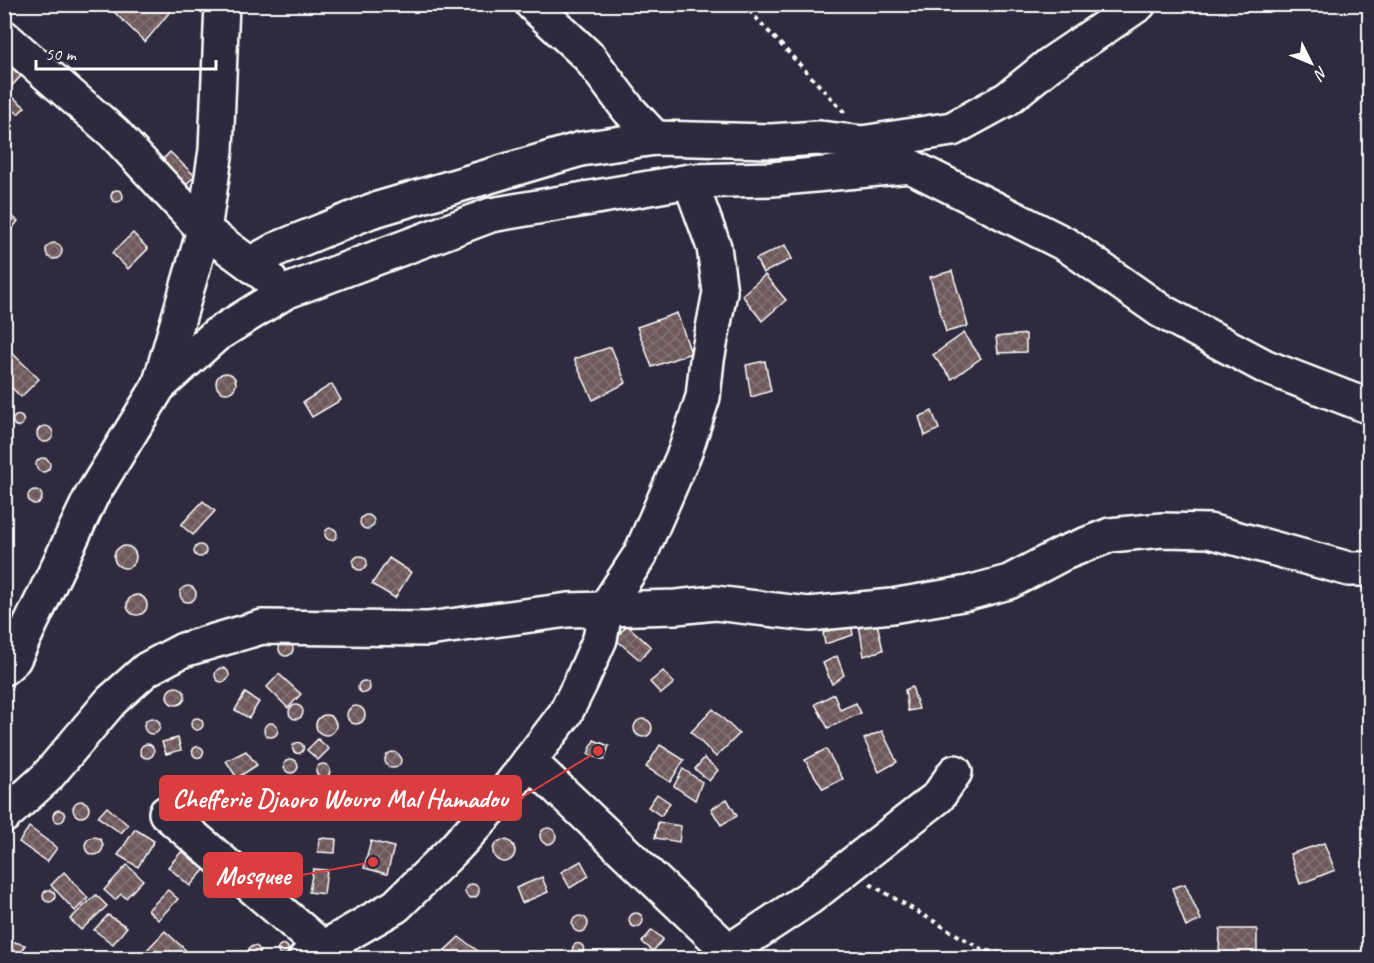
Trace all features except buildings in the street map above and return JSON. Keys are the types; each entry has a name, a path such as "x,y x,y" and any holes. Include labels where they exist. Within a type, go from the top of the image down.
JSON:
{"street":[{"path":"4,668 14,659 91,497 159,386 204,230 216,150 222,4"},
{"path":"532,4 589,57 628,109 655,138"},
{"path":"252,263 277,249 371,212 581,149 655,138 771,141 818,138 862,142 952,129 1007,99 1049,65 1139,4"},
{"path":"4,37 114,134 204,230 252,263 285,292"},
{"path":"159,386 216,334 285,292 491,215 690,181 772,179 910,166 1067,245 1161,311 1266,367 1370,407"},
{"path":"166,813 319,955 396,906 501,798 565,714 600,639 606,608 640,555 685,452 703,397 707,360 720,292 714,247 690,181"},
{"path":"4,816 53,771 111,701 147,669 183,650 262,627 428,629 568,610 606,608 676,607 715,603 809,614 903,604 968,593 1009,582 1064,553 1110,535 1162,530 1209,531 1349,568 1370,569"},
{"path":"529,761 727,955 846,870 938,797 955,772"}],"path":[{"path":"743,4 849,118"},
{"path":"846,870 983,950 1024,958"}],"place":[{"name":"Chefferie Djaoro Wouro Mal Hamadou","path":"598,751"},
{"name":"Mosquee","path":"373,862"}]}
